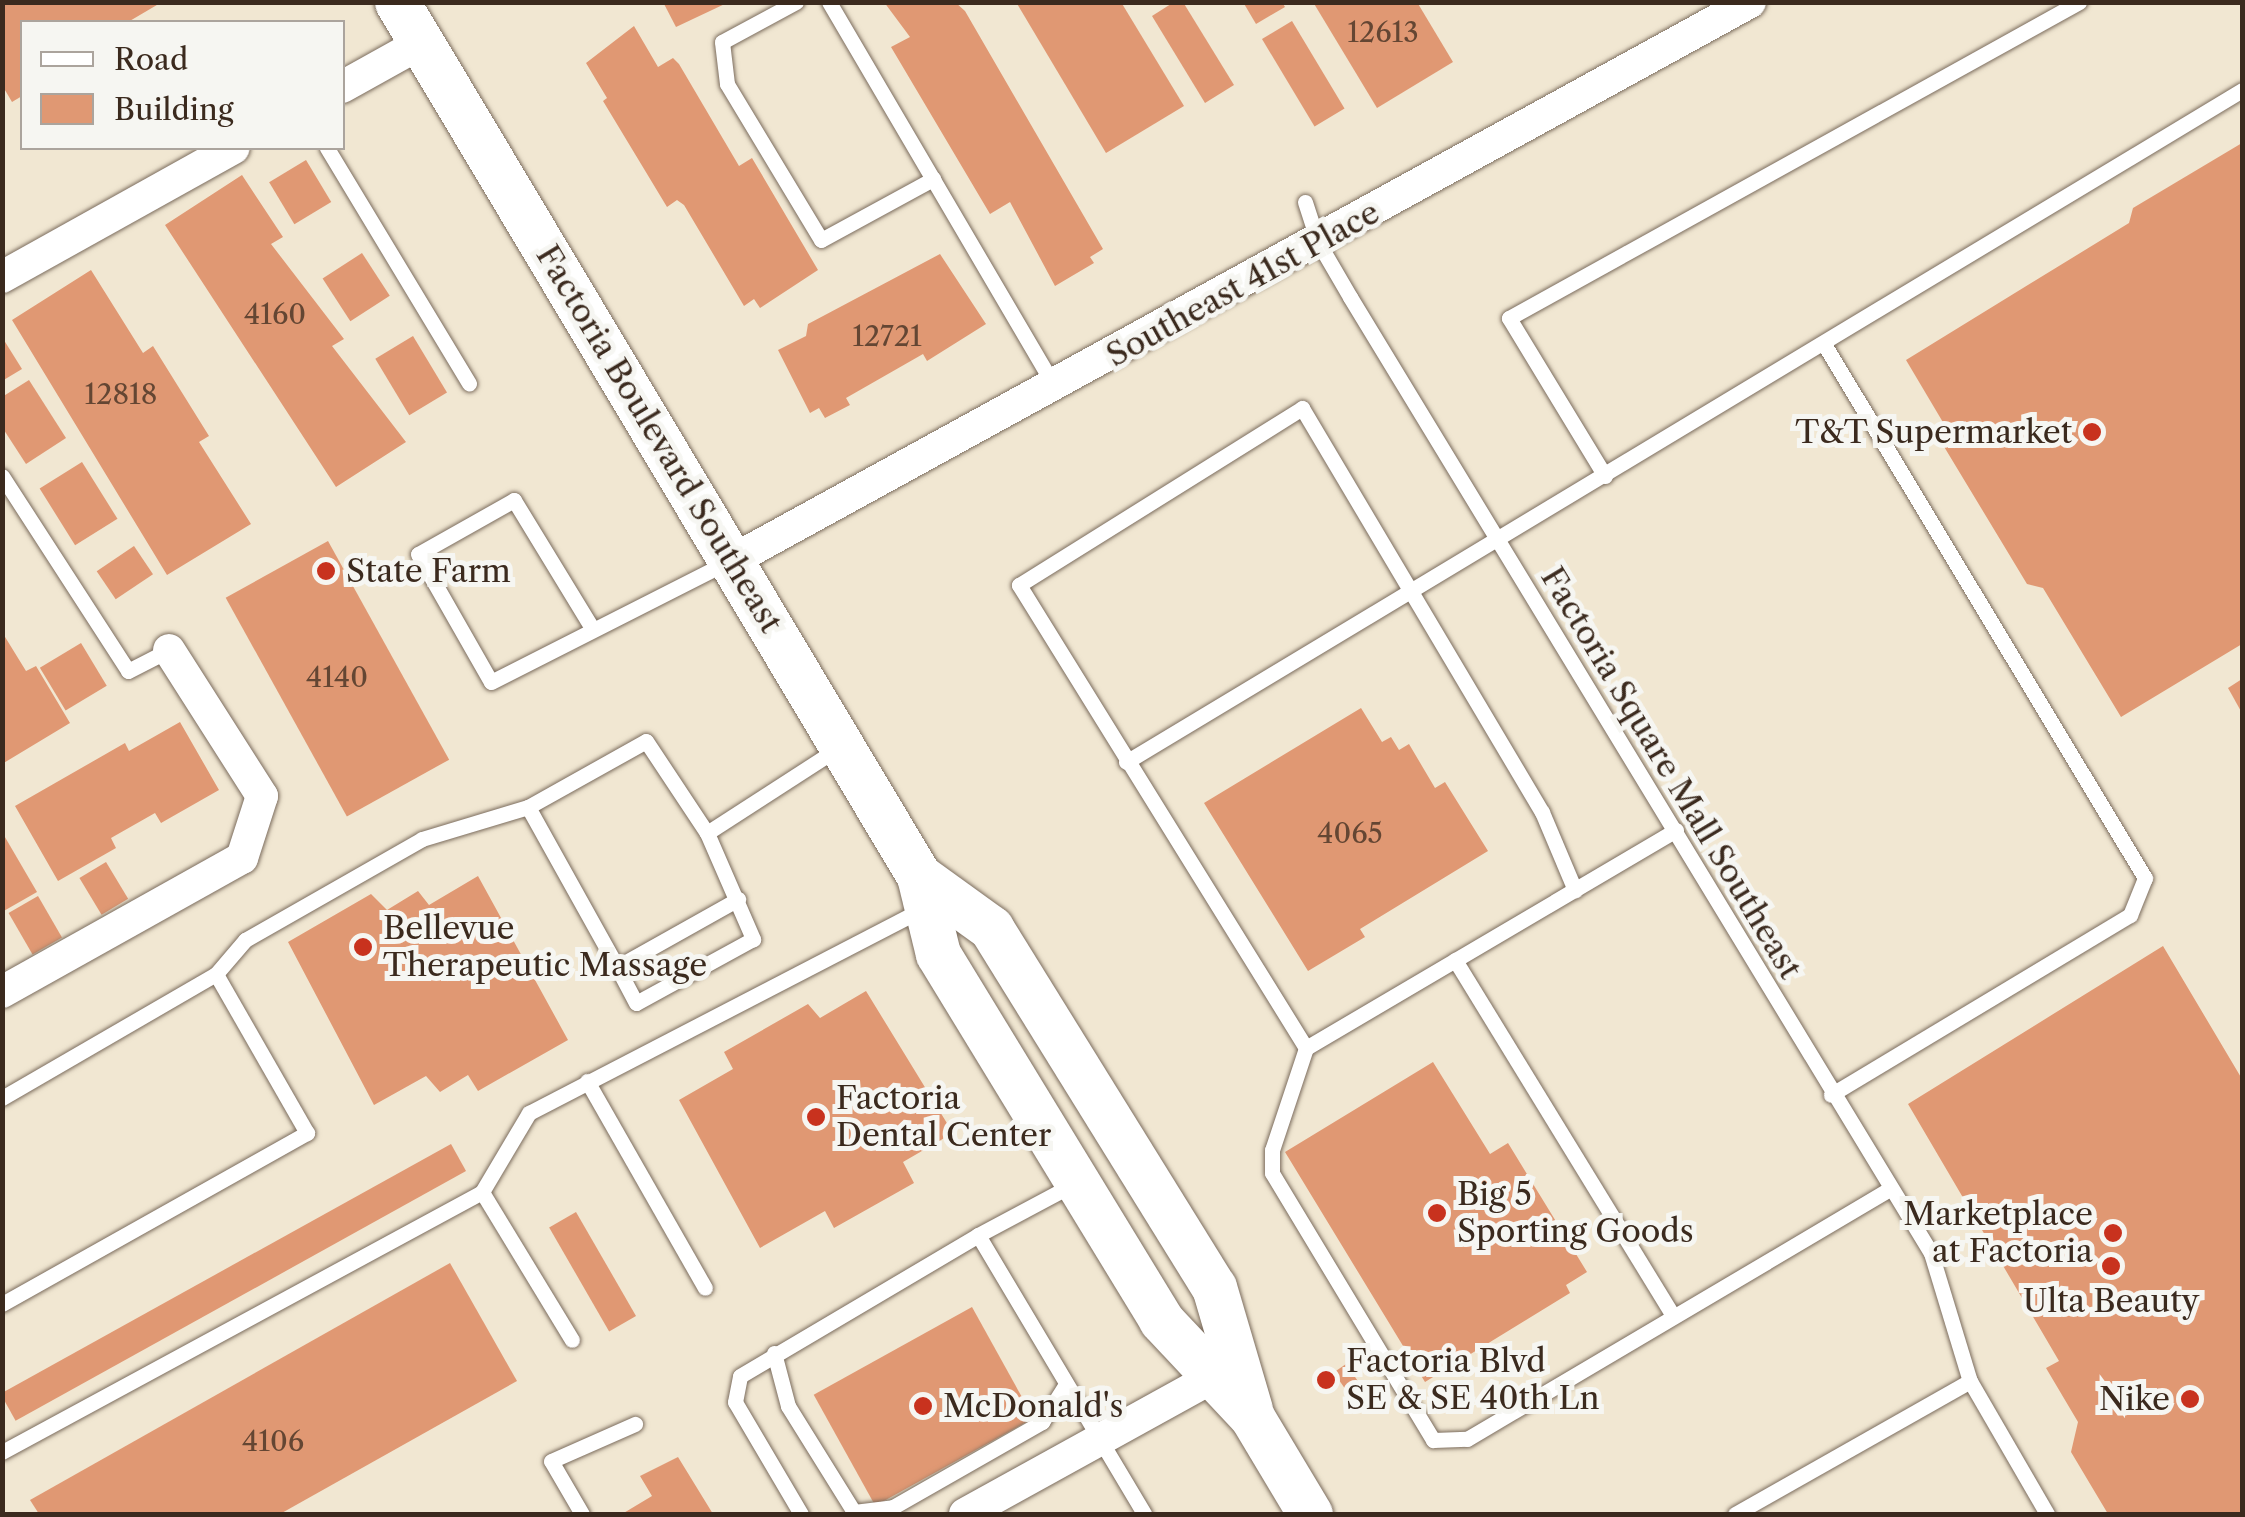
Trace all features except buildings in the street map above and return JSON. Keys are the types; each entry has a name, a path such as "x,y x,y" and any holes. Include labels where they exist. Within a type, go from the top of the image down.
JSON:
{"main road":[{"name":"Factoria Boulevard Southeast","path":"397,2 733,560 923,892 938,954 1076,1183 1161,1320 1252,1417 1310,1514"},
{"name":"Factoria Boulevard Southeast","path":"923,892 992,928 1214,1287 1252,1417"}],"street":[{"name":"Southeast 41st Place","path":"733,560 1056,387 1750,2"},
{"path":"345,85 422,42"},
{"path":"2,277 230,150"},
{"path":"2,992 242,858 262,796 169,650"},
{"path":"965,1514 1213,1377"}],"lane":[{"path":"796,2 722,42 727,84 821,240 933,179"},
{"path":"830,2 1056,387"},
{"path":"1605,476 1509,318 2079,2"},
{"path":"1126,762 2242,90"},
{"path":"328,150 469,383"},
{"name":"Factoria Square Mall Southeast","path":"1305,202 1318,242 1931,1253 1970,1381 2047,1514"},
{"path":"1824,344 2145,878 2130,914 1832,1095"},
{"path":"1306,1048 1019,585 1302,408 1409,594 1542,812 1575,890"},
{"path":"2,476 128,671 169,650"},
{"path":"592,628 514,500 418,554 491,682 733,560"},
{"path":"2,1098 216,974 246,940 422,839 528,807 646,742 707,833 754,938 636,1002 528,807"},
{"path":"707,833 840,747"},
{"path":"1676,830 1306,1048 1272,1150 1272,1174 1433,1440 1467,1439 1889,1189"},
{"path":"2,1452 482,1192 528,1113 923,892"},
{"path":"617,967 738,899"},
{"path":"1455,960 1673,1316"},
{"path":"2,1304 306,1133 216,974"},
{"path":"588,1082 706,1288"},
{"path":"801,1514 733,1395 745,1371 1076,1183"},
{"path":"482,1192 572,1340"},
{"path":"978,1236 1144,1514"},
{"path":"774,1353 788,1406 854,1512 893,1507 1042,1422 1066,1384"},
{"path":"1736,1514 1970,1381"},
{"path":"582,1514 551,1461 635,1424"}],"place":[{"name":"T&T Supermarket","path":"2092,432"},
{"name":"State Farm","path":"326,571"},
{"name":"Bellevue Therapeutic Massage","path":"363,947"},
{"name":"Factoria Dental Center","path":"816,1117"},
{"name":"Big 5 Sporting Goods","path":"1437,1213"},
{"name":"Marketplace at Factoria","path":"2113,1233"},
{"name":"Ulta Beauty","path":"2111,1266"},
{"name":"Factoria Blvd SE & SE 40th Ln","path":"1326,1380"},
{"name":"Nike","path":"2190,1399"},
{"name":"McDonald's","path":"923,1406"}]}
